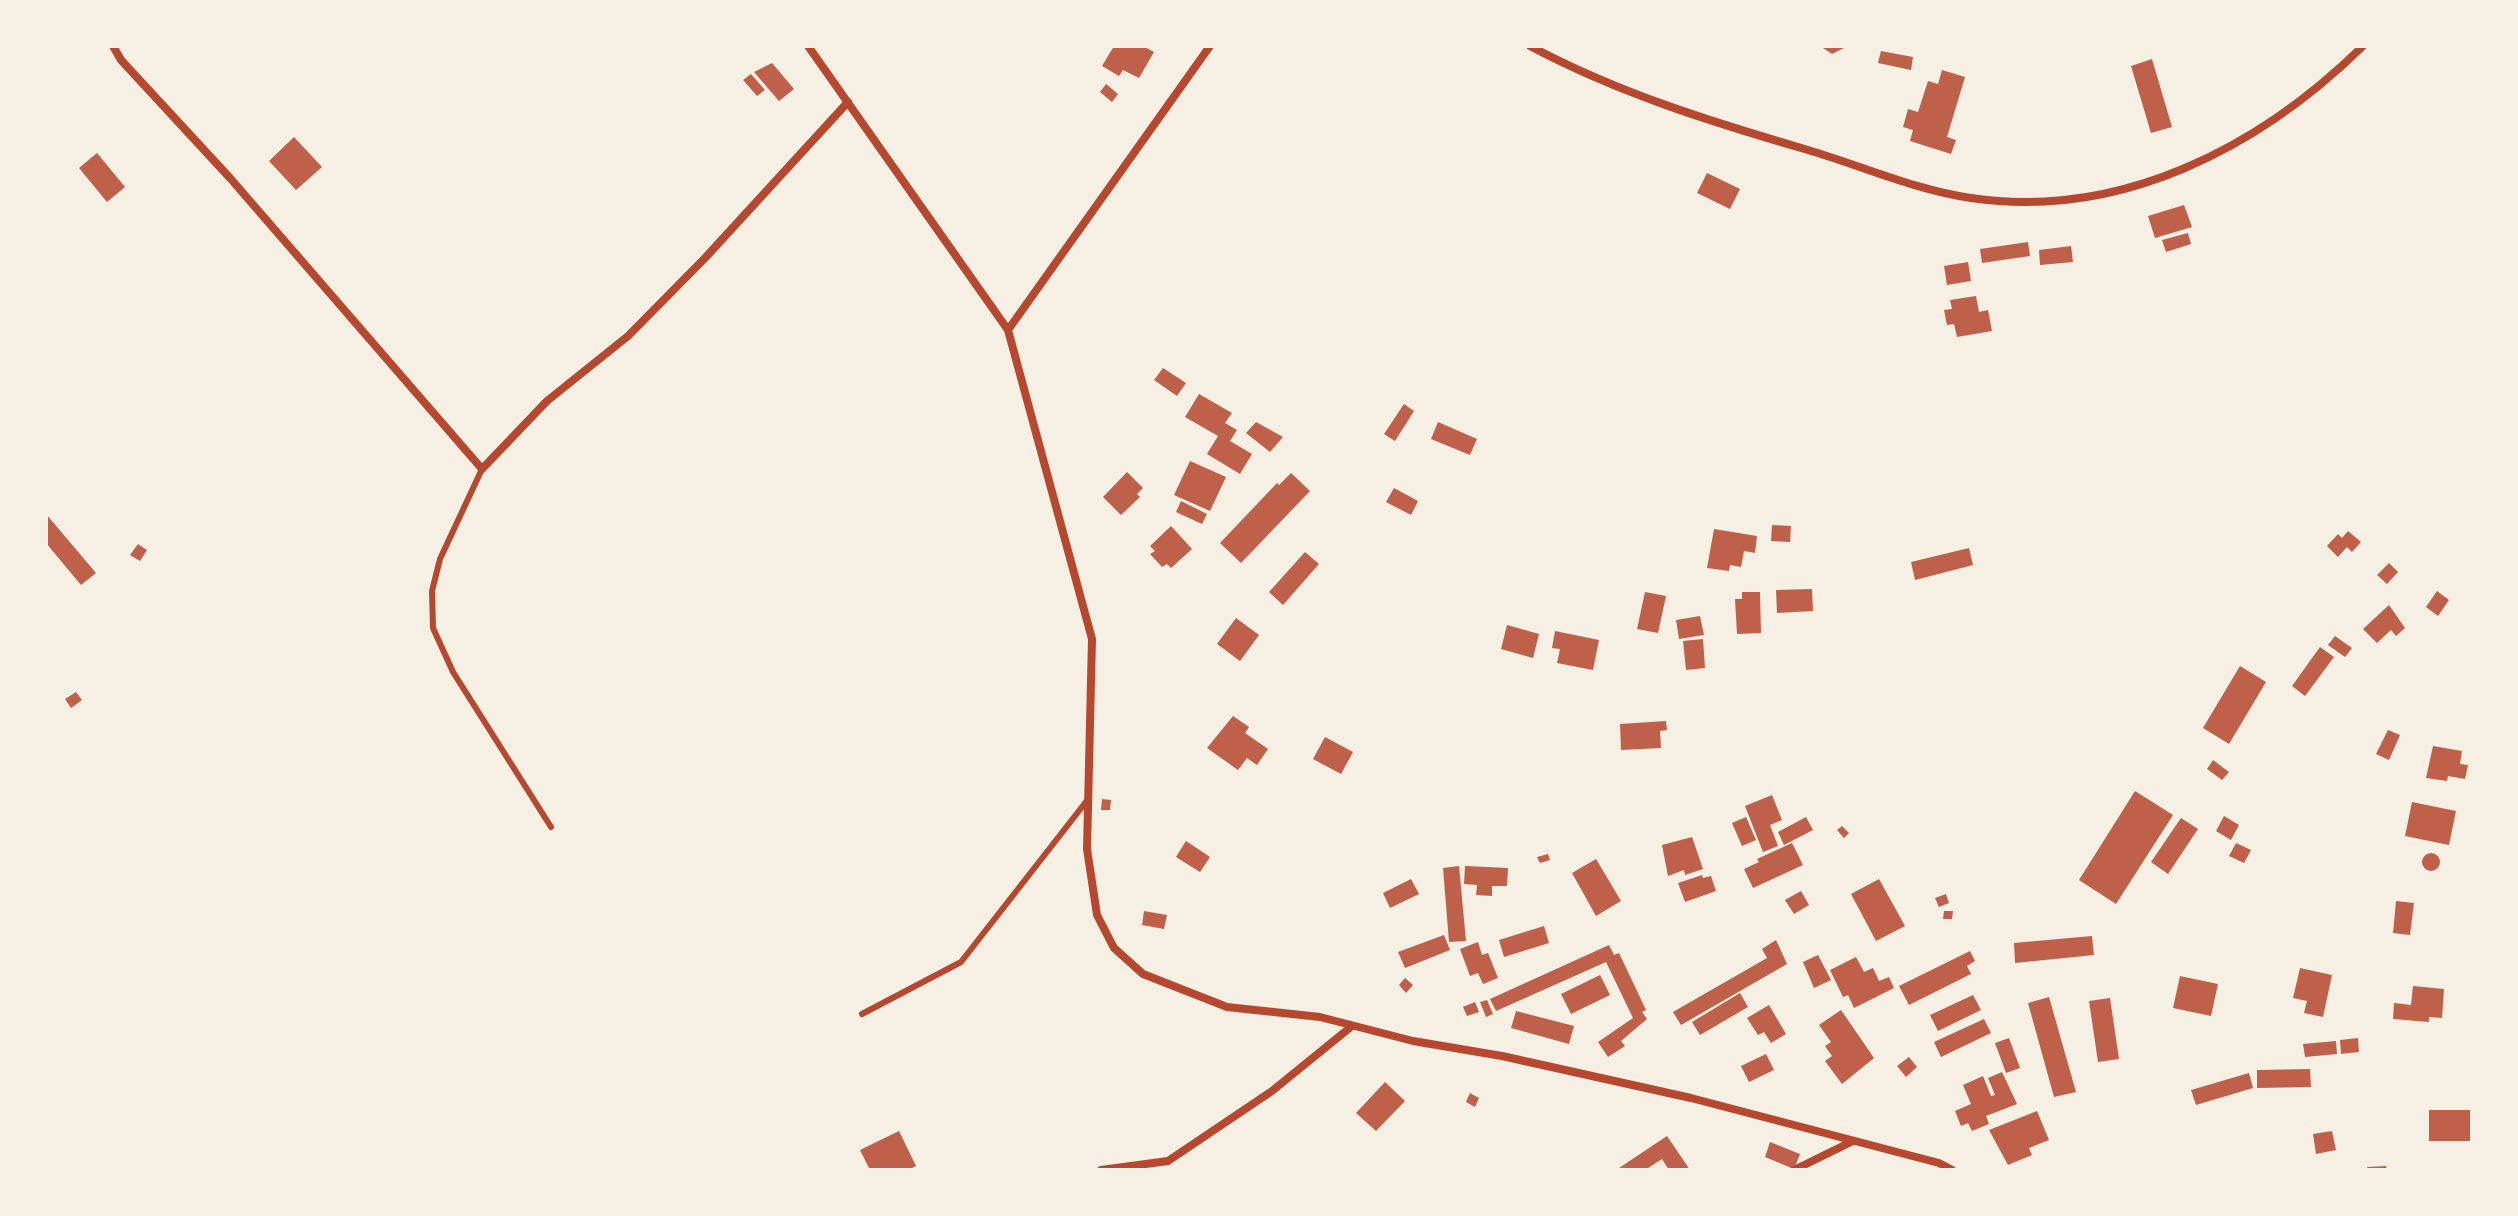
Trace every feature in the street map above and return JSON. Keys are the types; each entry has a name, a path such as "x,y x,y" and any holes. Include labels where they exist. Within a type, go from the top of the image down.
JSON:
{"street":[{"path":"113,46 482,469 547,401 639,325 848,102"},
{"path":"808,46 1008,330 1092,639 1087,849 1097,915 1114,948 1143,974 1227,1007 1320,1017 1691,1098 1939,1163 1952,1170"},
{"path":"1008,330 1210,46"},
{"path":"1530,46 1586,76 1741,130 1923,187 1970,198 2006,201 2078,199 2113,193 2211,160 2289,107 2363,46"},
{"path":"1101,1170 1168,1161 1272,1091 1352,1026"},
{"path":"1794,1170 1854,1141"}],"lane":[{"path":"482,469 440,559 432,591 433,628 453,672 551,827"},
{"path":"862,1014 961,962 1089,798"}],"building":[{"path":"1114,46 1143,46 1154,52 1139,78 1123,70 1119,76 1102,66"},
{"path":"1820,46 1848,46 1832,54"},
{"path":"1881,51 1913,57 1911,70 1878,63"},
{"path":"2152,59 2172,127 2151,133 2131,66"},
{"path":"772,63 794,89 779,101 754,72"},
{"path":"1942,70 1965,77 1947,137 1956,140 1951,154 1910,141 1913,130 1903,127 1908,109 1918,112 1928,81 1938,84"},
{"path":"751,74 765,90 757,96 743,80"},
{"path":"1106,84 1118,94 1112,102 1100,92"},
{"path":"294,137 322,167 296,190 269,161"},
{"path":"97,153 125,187 107,202 79,168"},
{"path":"1707,173 1740,189 1730,209 1697,193"},
{"path":"2184,205 2192,227 2155,238 2148,216"},
{"path":"2188,233 2191,244 2166,252 2162,240"},
{"path":"2028,242 2030,256 1982,263 1980,249"},
{"path":"2071,246 2073,262 2040,265 2039,250"},
{"path":"1968,262 1971,281 1947,285 1944,266"},
{"path":"1976,296 1979,312 1988,310 1992,331 1957,337 1954,324 1947,325 1944,310 1952,309 1950,300"},
{"path":"1163,368 1186,383 1177,396 1154,380"},
{"path":"1199,394 1232,413 1225,423 1237,430 1230,441 1252,454 1240,474 1207,454 1218,436 1185,417"},
{"path":"1404,404 1414,411 1395,441 1384,434"},
{"path":"1256,422 1283,437 1270,452 1246,433"},
{"path":"1438,422 1477,439 1470,455 1431,439"},
{"path":"1190,461 1226,477 1210,511 1174,495"},
{"path":"1127,472 1143,488 1137,494 1140,497 1121,515 1103,497"},
{"path":"1291,473 1310,491 1241,563 1220,543 1277,483 1279,485"},
{"path":"1394,488 1418,501 1411,515 1386,502"},
{"path":"1181,501 1207,514 1202,524 1176,512"},
{"path":"46,514 96,573 81,585 46,543"},
{"path":"1772,525 1791,526 1790,542 1771,541"},
{"path":"1171,526 1192,549 1171,568 1167,564 1162,567 1150,554 1155,551 1150,546"},
{"path":"1714,529 1757,536 1755,553 1744,551 1741,567 1730,565 1729,571 1707,568"},
{"path":"2348,531 2361,542 2352,552 2347,547 2338,557 2327,546 2338,534 2342,538"},
{"path":"138,544 147,550 140,561 130,555"},
{"path":"1969,548 1973,565 1915,580 1911,562"},
{"path":"1305,552 1319,564 1283,605 1269,592"},
{"path":"2389,563 2398,572 2387,584 2377,575"},
{"path":"1812,589 1813,611 1777,613 1776,590"},
{"path":"2437,591 2449,600 2438,616 2426,607"},
{"path":"1645,592 1666,596 1658,633 1637,629"},
{"path":"1742,592 1760,592 1761,633 1737,634 1735,599 1742,599"},
{"path":"2389,605 2405,628 2396,636 2391,630 2377,643 2363,629"},
{"path":"1700,616 1704,635 1679,639 1676,620"},
{"path":"1236,618 1259,635 1240,661 1217,644"},
{"path":"1507,625 1539,634 1533,658 1501,649"},
{"path":"1555,631 1599,640 1593,670 1557,663 1560,649 1552,648"},
{"path":"2335,636 2352,648 2345,657 2328,645"},
{"path":"1703,639 1705,668 1686,670 1683,641"},
{"path":"2320,647 2334,657 2305,696 2292,686"},
{"path":"2240,666 2266,682 2229,744 2203,728"},
{"path":"76,692 82,700 71,708 65,699"},
{"path":"1233,716 1249,727 1245,733 1268,749 1257,765 1247,758 1238,770 1207,748"},
{"path":"1666,721 1667,730 1660,731 1661,748 1621,750 1620,724"},
{"path":"2388,730 2400,735 2389,760 2376,754"},
{"path":"1325,737 1353,752 1341,774 1313,759"},
{"path":"2433,746 2462,751 2460,764 2468,765 2465,779 2448,776 2447,781 2426,778"},
{"path":"2213,760 2229,772 2222,780 2207,769"},
{"path":"2135,791 2173,815 2116,904 2079,880"},
{"path":"1772,795 1782,820 1770,825 1778,846 1763,852 1745,806"},
{"path":"1102,799 1111,800 1110,810 1101,810"},
{"path":"2412,802 2456,811 2449,845 2405,836"},
{"path":"2224,816 2239,825 2231,840 2216,831"},
{"path":"1746,817 1756,840 1742,846 1732,823"},
{"path":"1806,817 1813,830 1784,845 1778,832"},
{"path":"2181,818 2198,829 2168,874 2151,862"},
{"path":"1842,826 1849,833 1844,838 1837,830"},
{"path":"1692,837 1703,869 1685,875 1684,870 1668,876 1662,845"},
{"path":"1186,841 1210,857 1200,872 1176,857"},
{"path":"1792,843 1803,865 1753,888 1744,869 1759,862 1757,859"},
{"path":"2236,843 2251,850 2244,863 2229,856"},
{"path":"2431,853 2440,862 2431,871 2422,862"},
{"path":"1548,854 1550,860 1540,863 1537,857"},
{"path":"1596,859 1621,901 1596,916 1572,873"},
{"path":"1459,866 1466,941 1449,942 1443,868"},
{"path":"1465,866 1508,868 1507,886 1492,886 1492,896 1476,895 1477,885 1464,884"},
{"path":"1702,875 1703,878 1711,876 1716,891 1685,902 1678,883"},
{"path":"1411,879 1419,894 1390,908 1383,893"},
{"path":"1879,879 1905,926 1876,941 1851,894"},
{"path":"1801,891 1809,905 1794,914 1785,900"},
{"path":"1946,894 1949,903 1939,907 1935,898"},
{"path":"2396,901 2414,903 2410,935 2393,933"},
{"path":"1144,911 1167,915 1164,929 1142,925"},
{"path":"1944,911 1953,911 1952,919 1943,919"},
{"path":"1544,926 1549,943 1504,957 1499,940"},
{"path":"1444,935 1450,950 1405,968 1398,952"},
{"path":"2092,936 2094,955 2015,963 2014,943"},
{"path":"1776,940 1787,964 1681,1025 1673,1012 1767,958 1762,949"},
{"path":"1478,942 1482,955 1488,953 1498,978 1483,984 1478,973 1470,976 1460,949"},
{"path":"1609,945 1614,955 1619,953 1646,1010 1642,1012 1647,1019 1621,1041 1625,1046 1608,1057 1598,1042 1633,1018 1606,962 1496,1011 1490,999"},
{"path":"1970,951 1975,961 1967,966 1971,974 1909,1005 1899,986"},
{"path":"1818,955 1831,980 1814,988 1803,962"},
{"path":"1856,957 1864,972 1873,968 1879,981 1889,977 1894,988 1854,1008 1848,995 1843,997 1830,970"},
{"path":"2300,968 2332,975 2323,1017 2304,1013 2307,1001 2293,998"},
{"path":"1600,975 1610,995 1571,1014 1561,994"},
{"path":"2180,976 2218,984 2211,1016 2173,1008"},
{"path":"1405,978 1413,985 1406,993 1399,985"},
{"path":"2413,986 2444,989 2442,1018 2429,1017 2429,1022 2393,1019 2394,1003 2411,1005"},
{"path":"1740,993 1748,1007 1700,1035 1692,1022"},
{"path":"1973,995 1981,1010 1938,1031 1930,1015"},
{"path":"2049,997 2076,1092 2054,1097 2028,1003"},
{"path":"2110,998 2119,1059 2098,1062 2089,1001"},
{"path":"1487,1000 1493,1014 1486,1017 1480,1002"},
{"path":"1475,1002 1479,1012 1467,1016 1463,1007"},
{"path":"1769,1005 1786,1034 1771,1043 1764,1032 1758,1035 1747,1018"},
{"path":"1841,1010 1874,1058 1842,1084 1825,1061 1832,1056 1825,1046 1831,1042 1819,1025"},
{"path":"1516,1011 1574,1026 1569,1044 1511,1028"},
{"path":"1984,1019 1991,1033 1941,1057 1934,1042"},
{"path":"2009,1038 2020,1068 2006,1073 1995,1043"},
{"path":"2358,1038 2359,1052 2341,1054 2340,1040"},
{"path":"2336,1041 2337,1054 2305,1057 2303,1044"},
{"path":"1766,1054 1774,1070 1749,1082 1741,1066"},
{"path":"1909,1057 1917,1067 1906,1077 1897,1066"},
{"path":"2310,1069 2311,1087 2257,1088 2257,1070"},
{"path":"2002,1072 2017,1104 1986,1116 1989,1124 1972,1131 1968,1123 1961,1126 1955,1111 1971,1104 1963,1085 1983,1076 1991,1096 1995,1095 1988,1078"},
{"path":"2249,1073 2253,1088 2196,1105 2191,1090"},
{"path":"1385,1082 1405,1101 1376,1131 1356,1113"},
{"path":"1470,1093 1479,1098 1475,1107 1466,1102"},
{"path":"2429,1110 2472,1110 2472,1141 2429,1141"},
{"path":"2037,1111 2049,1140 2029,1148 2032,1155 2008,1165 1989,1130"},
{"path":"899,1131 916,1166 908,1170 870,1170 860,1150"},
{"path":"2332,1131 2336,1150 2316,1154 2313,1134"},
{"path":"1667,1136 1690,1170 1669,1170 1662,1159 1645,1170 1616,1170"},
{"path":"1770,1142 1800,1154 1794,1169 1765,1157"},
{"path":"2386,1166 2387,1170 2368,1170 2367,1167"}]}
